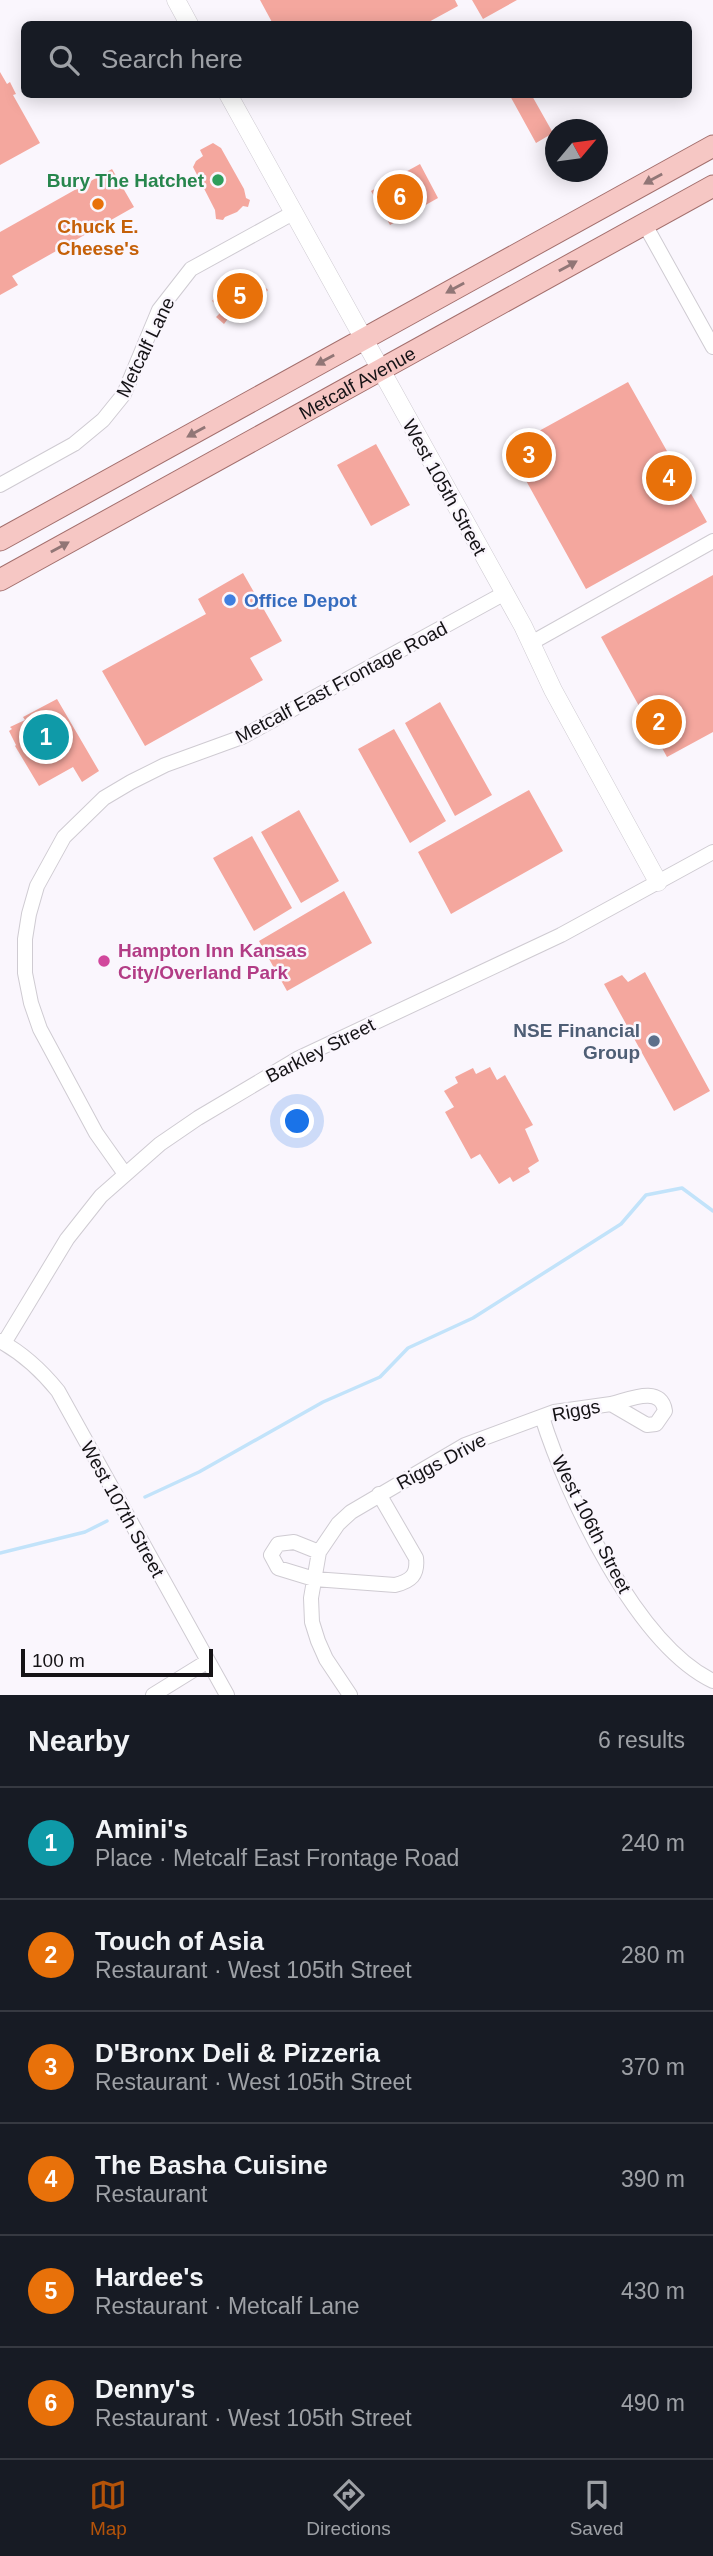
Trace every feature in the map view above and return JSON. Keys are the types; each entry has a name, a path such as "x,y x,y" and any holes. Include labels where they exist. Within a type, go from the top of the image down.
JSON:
{"main road":[{"name":"Metcalf Avenue","path":"0,540 713,146"},
{"name":"Metcalf Avenue","path":"0,580 713,186"}],"street":[{"path":"176,0 187,21"},
{"name":"West 105th Street","path":"230,98 505,593 553,690 658,882"},
{"name":"Metcalf Lane","path":"0,485 74,444 103,420 124,394 159,310 191,269 293,213"},
{"path":"644,223 713,347"},
{"path":"531,643 713,541"},
{"name":"Metcalf East Frontage Road","path":"125,1174 96,1133 40,1029 25,973 25,939 29,914 45,869 64,837 104,798 131,782 165,765 253,732 505,593"},
{"name":"Barkley Street","path":"2,1342 67,1239 101,1196 160,1144 198,1118 299,1058 561,934 713,852"},
{"name":"West 107th Street","path":"2,1342 34,1364 58,1391 226,1695"},
{"name":"Riggs","path":"542,1417 573,1408 611,1404"},
{"name":"Riggs Drive","path":"350,1695 326,1660 312,1622 311,1598 319,1552 338,1524 379,1494 465,1445 542,1417"},
{"name":"West 106th Street","path":"542,1417 559,1464 579,1506 638,1610 678,1656 713,1681"},
{"name":"Riggs Drive","path":"319,1552 287,1542 278,1544 271,1555 278,1568 314,1579 395,1585 414,1577 416,1558 379,1494"},
{"path":"153,1695 208,1661"}],"building":[{"path":"260,0 455,0 458,6 430,21 271,21"},
{"path":"472,0 517,0 483,19"},
{"path":"0,72 7,84 10,82 16,94 13,95 40,143 0,165"},
{"path":"511,98 533,98 545,119 545,138 536,143"},
{"name":"Bury The Hatchet","path":"213,143 221,148 244,189 246,198 250,200 248,207 243,206 223,220 216,219 215,210 193,167 203,156 200,150"},
{"path":"420,164 438,198 390,225 371,191"},
{"path":"112,169 134,207 12,276 18,285 0,295 0,232"},
{"path":"248,271 268,290 239,323 230,316 224,324 216,317 223,310 212,301 238,272"},
{"path":"628,382 707,522 586,589 508,448"},
{"path":"376,444 410,505 371,526 337,465"},
{"path":"243,573 282,641 250,658 263,680 145,746 102,671 206,614 198,599"},
{"path":"713,575 713,732 667,757 601,637"},
{"path":"57,699 99,771 82,782 73,767 39,786 9,731 12,729 10,727 25,720 23,717"},
{"path":"440,702 492,795 455,816 405,723"},
{"path":"394,729 446,821 410,843 358,749"},
{"path":"529,790 563,851 451,914 418,852"},
{"path":"299,810 339,881 301,903 261,832"},
{"path":"252,836 292,908 254,931 213,858"},
{"path":"344,891 372,943 287,991 259,941"},
{"path":"645,972 710,1091 674,1111 604,984 622,975 628,982"},
{"path":"490,1067 497,1080 505,1075 533,1125 525,1129 539,1161 528,1168 530,1172 513,1182 510,1177 499,1184 480,1154 471,1159 445,1112 454,1107 444,1091 458,1083 455,1077 473,1068 476,1074"}],"waterway":[{"path":"145,1497 199,1472 323,1402 380,1377 408,1348 473,1318 621,1224 646,1195 682,1188 713,1211"},
{"path":"0,1553 85,1532 107,1521"}],"place":[{"name":"Bury The Hatchet","path":"218,180"},
{"name":"Denny's","path":"400,197"},
{"name":"Chuck E. Cheese's","path":"98,204"},
{"name":"Hardee's","path":"240,296"},
{"name":"D'Bronx Deli & Pizzeria","path":"529,455"},
{"name":"The Basha Cuisine","path":"669,478"},
{"name":"Office Depot","path":"230,600"},
{"name":"Touch of Asia","path":"659,722"},
{"name":"Amini's","path":"46,737"},
{"name":"Hampton Inn Kansas City/Overland Park","path":"104,961"},
{"name":"NSE Financial Group","path":"654,1041"}]}
